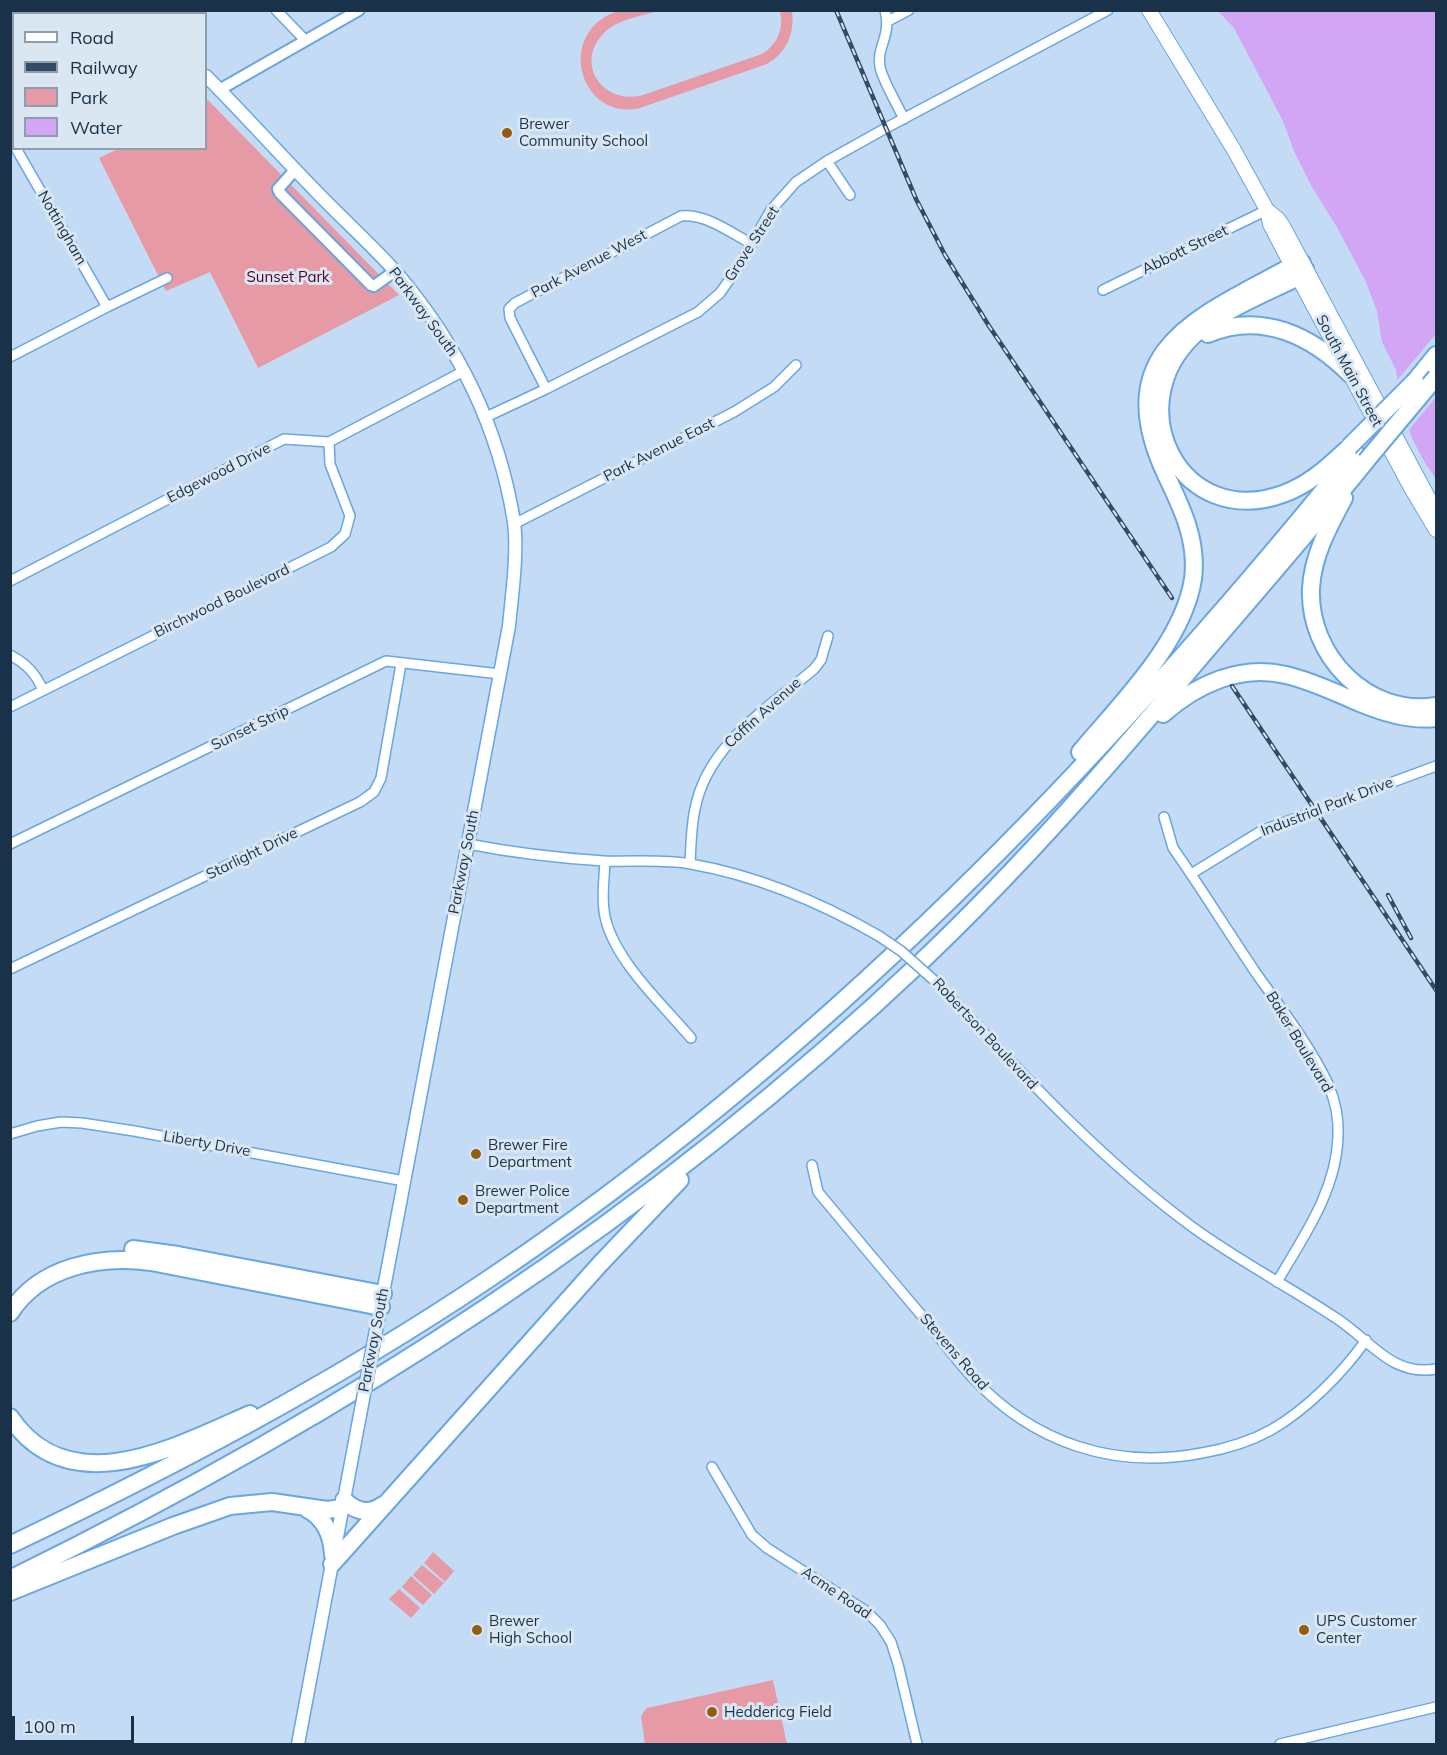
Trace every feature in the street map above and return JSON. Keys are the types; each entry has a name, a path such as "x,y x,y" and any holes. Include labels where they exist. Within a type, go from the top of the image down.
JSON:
{"highway":[{"path":"1299,269 1201,329 1188,341 1167,376 1161,399 1162,436 1181,471 1208,491 1228,499 1249,501 1283,494 1357,453"},
{"path":"986,866 1150,667 1171,634 1186,602 1193,578 1192,543 1184,514 1154,447 1148,424 1149,390 1160,358 1175,337 1195,320 1299,269"},
{"path":"1175,361 1194,342 1208,333 1234,326 1257,325 1284,330 1305,339 1351,375"},
{"path":"333,1559 641,1219 787,1082 883,997 959,925 1045,837 1102,772 1437,355"},
{"path":"10,1545 194,1455 341,1373 441,1311 587,1210 697,1126 773,1064 847,999 986,866 1085,763 1168,671 1357,453 1437,376"},
{"path":"1357,453 1334,517 1318,552 1311,588 1316,630 1333,662 1365,691 1377,698 1398,704 1419,708 1437,706"},
{"path":"1102,772 1178,702 1216,680 1246,672 1286,675 1387,713 1410,718 1437,718"},
{"path":"10,1579 254,1451 434,1343 513,1291 630,1207 787,1082"},
{"path":"10,1294 32,1274 61,1260 87,1252 124,1249 167,1253 382,1300"},
{"path":"10,1313 26,1294 50,1277 82,1265 119,1260 151,1262 382,1300"},
{"path":"10,1417 32,1442 54,1455 84,1463 113,1463 171,1447 341,1373"},
{"path":"10,1592 214,1511 239,1504 263,1502 327,1510 343,1504 364,1512 372,1511 385,1503"},
{"path":"301,1506 321,1518 330,1536 333,1559"}],"main road":[{"name":"South Main Street","path":"1149,10 1219,124 1267,210 1281,224 1299,269 1351,375 1415,495 1437,530"},
{"name":"Parkway South","path":"207,77 395,271 443,336 465,370 486,417 501,460 514,524 513,586 509,626 298,1744"},
{"name":"South Main Street","path":"1299,269 1437,512"}],"street":[{"path":"276,10 305,40"},
{"path":"219,90 359,10"},
{"path":"885,10 888,21 881,49 880,66 904,119"},
{"path":"888,21 909,10"},
{"name":"Grove Street","path":"486,417 698,312 720,293 771,210 796,182 827,161 1108,10"},
{"name":"Nottingham","path":"16,151 107,307"},
{"path":"827,161 850,195"},
{"path":"295,170 279,185 280,193 370,285 379,284 395,271"},
{"name":"Abbott Street","path":"1103,290 1267,210"},
{"name":"Park Avenue West","path":"546,389 510,318 508,309 515,303 681,216 691,214 702,218 752,244"},
{"path":"10,357 167,278"},
{"name":"Park Avenue East","path":"514,524 734,412 774,387 796,365"},
{"path":"328,442 465,370"},
{"name":"Edgewood Drive","path":"10,581 284,439 328,442"},
{"name":"Birchwood Boulevard","path":"10,707 331,547 345,534 350,516 330,464 328,442"},
{"name":"Coffin Avenue","path":"690,864 695,808 702,784 711,766 724,746 814,669 821,660 828,636"},
{"path":"10,655 22,661 35,673 44,690"},
{"name":"Sunset Strip","path":"10,844 386,661 500,674"},
{"name":"Starlight Drive","path":"10,969 360,802 374,792 381,778 401,664"},
{"name":"Industrial Park Drive","path":"1191,874 1261,831 1437,766"},
{"name":"Baker Boulevard","path":"1164,817 1173,848 1307,1050 1327,1083 1334,1101 1338,1136 1336,1158 1328,1191 1276,1282"},
{"name":"Robertson Boulevard","path":"468,844 527,855 690,864 749,878 798,894 879,936 901,951 936,982 1049,1103 1106,1158 1190,1226 1336,1318 1391,1362 1406,1369 1424,1372 1437,1369"},
{"path":"604,861 603,902 606,919 616,947 691,1038"},
{"name":"Liberty Drive","path":"10,1134 61,1122 82,1123 404,1181"},
{"name":"Stevens Road","path":"812,1166 818,1192 973,1377 1020,1418 1045,1434 1080,1448 1118,1456 1150,1459 1181,1457 1240,1443 1271,1430 1300,1408 1349,1365 1366,1341"},
{"name":"Acme Road","path":"712,1467 752,1535 767,1548 866,1611 880,1625 891,1642 898,1664 917,1744"},
{"path":"1280,1744 1437,1707"}],"green space":[{"path":"618,11 658,11 614,25 603,34 595,46 592,69 597,79 604,87 626,97 640,96 762,54 776,40 781,23 780,11 792,11 793,19 791,34 784,48 767,64 640,108 619,109 602,102 590,89 582,73 581,55 586,37 598,22"},
{"name":"Sunset Park","path":"207,100 399,295 258,368 210,272 166,291 99,158 116,150 207,150"},
{"path":"433,1552 454,1571 445,1582 424,1563"},
{"path":"422,1565 444,1583 434,1594 413,1575"},
{"path":"411,1576 432,1595 423,1605 402,1587"},
{"path":"399,1589 420,1608 411,1618 389,1599"},
{"name":"Heddericg Field","path":"773,1680 787,1744 645,1744 641,1716 647,1708"}],"water":[{"path":"1218,11 1436,11 1436,479 1412,438 1401,404 1396,370 1382,342 1377,311 1365,280 1312,187 1294,151 1283,121 1234,28"}],"pier":[{"path":"1436,334 1436,397 1408,431 1398,405 1394,384"}],"railway":[{"path":"836,10 916,199 945,255 989,326 1172,598"},
{"path":"1232,686 1436,990"},
{"path":"1388,895 1411,938"}],"place":[{"name":"Brewer Community School","path":"507,133"},
{"name":"Brewer Fire Department","path":"476,1154"},
{"name":"Brewer Police Department","path":"463,1200"},
{"name":"Brewer High School","path":"477,1630"},
{"name":"UPS Customer Center","path":"1304,1630"},
{"name":"Heddericg Field","path":"712,1712"}]}
